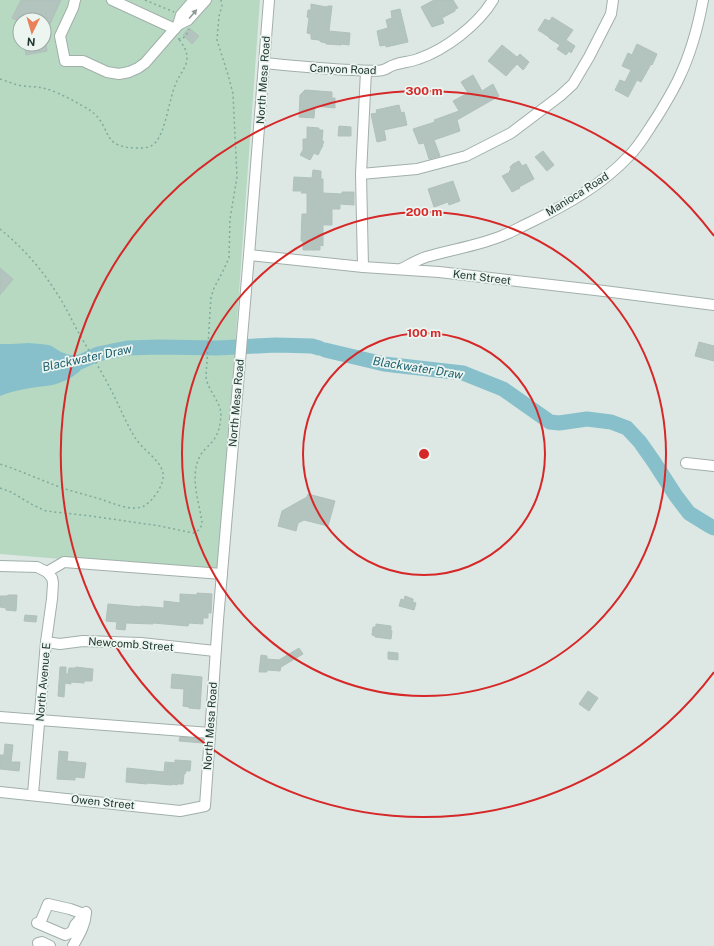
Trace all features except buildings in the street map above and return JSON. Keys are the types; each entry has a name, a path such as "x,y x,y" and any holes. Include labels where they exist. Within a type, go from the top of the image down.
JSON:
{"street":[{"path":"75,0 73,8 60,36 66,61 83,62 107,72 118,74 129,72 145,63 178,23 194,0"},
{"path":"112,0 178,23 188,20 206,0"},
{"name":"North Mesa Road","path":"205,806 222,574 269,0"},
{"name":"Canyon Road","path":"265,63 318,69 366,71 383,70 436,52 467,30 493,0"},
{"path":"361,174 417,169 466,156 511,133 560,96 573,84 611,14 613,0"},
{"name":"Manioca Road","path":"401,269 426,257 478,244 504,235 553,211 596,184 615,169 637,146 665,103 679,78 694,41 700,20 703,0"},
{"path":"363,267 361,174 366,71"},
{"name":"Kent Street","path":"249,255 363,267 439,272 714,305"},
{"path":"686,463 714,466"},
{"path":"0,566 37,567 47,572 64,562 222,574"},
{"name":"North Avenue E","path":"33,794 46,642 52,599 53,583 52,578 47,572"},
{"name":"Newcomb Street","path":"46,642 60,644 83,641 141,643 216,651"},
{"path":"0,717 210,733"},
{"name":"Owen Street","path":"0,792 33,794 180,811 205,806"},
{"path":"73,946 83,929 86,912 70,933 65,934 38,923 48,904 81,913"},
{"path":"38,943 42,942 50,946"}],"path":[{"path":"145,0 178,23"},
{"path":"0,488 46,511 160,526 188,532 197,532 200,528 202,522 195,484 197,463 201,454 216,437 220,419 219,404 206,380 210,301 212,292 229,258 230,219 237,176 233,94 217,40 219,16 222,6 221,0"},
{"path":"0,79 16,84 49,90 62,96 84,107 98,117 108,136 115,143 125,147 145,148 156,142 159,136 168,112 175,84 187,62 185,49 179,39"},
{"path":"0,229 14,240 29,256 57,293 87,349 112,391 134,438 157,460 162,468 164,477 158,492 146,504 138,507 126,507 74,492 0,464"}],"green space":[{"path":"0,0 260,0 219,572 0,554"}],"water":[{"path":"28,343 50,345 61,352 75,357 80,362 80,371 70,378 58,383 18,390 0,396 0,344"}],"waterway":[{"name":"Blackwater Draw","path":"60,365 80,362 98,354 127,348 217,348 276,345 312,346 319,348"},
{"name":"Blackwater Draw","path":"325,350 384,364 463,373 503,389 550,422 559,423 587,419 611,422 627,428 640,442 689,513 714,528"}]}
